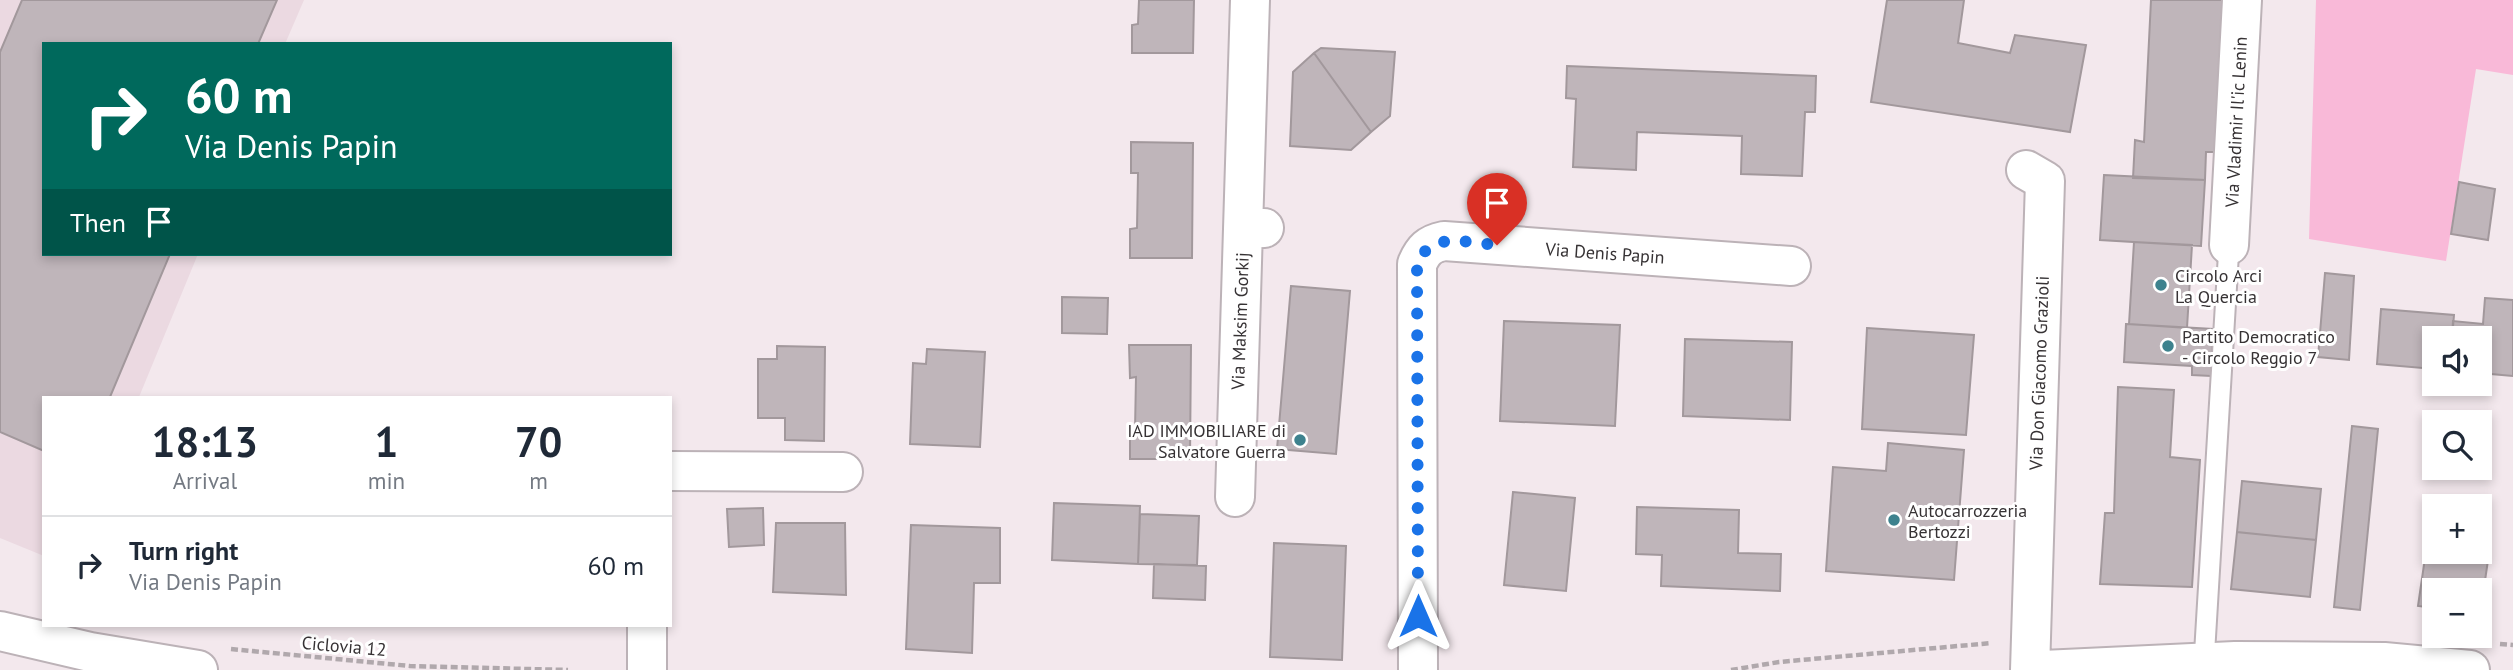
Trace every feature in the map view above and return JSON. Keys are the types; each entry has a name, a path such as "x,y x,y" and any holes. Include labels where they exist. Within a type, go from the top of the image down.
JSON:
{"street":[{"name":"Via Maksim Gorkij","path":"1235,497 1253,229 1250,0"},
{"name":"Via Vladimir Il'ic Lenin","path":"2229,245 2242,0"},
{"name":"Via Don Giacomo Grazioli","path":"2026,170 2045,181 2030,670"},
{"name":"Via Denis Papin","path":"1418,670 1417,264 1427,248 1444,241 1791,266"},
{"path":"672,471 843,472"},
{"path":"647,670 648,627"},
{"path":"0,631 90,652 212,659"},
{"path":"2043,670 2204,662 2384,662 2470,670"}],"lane":[{"path":"2204,662 2229,245"}],"path":[{"name":"Ciclovia 12","path":"212,659 568,670"}],"shaded area":[{"path":"0,0 304,0 286,42 42,42 42,256 197,256 139,396 42,396 42,555 0,538"},
{"path":"2316,0 2513,0 2513,75 2476,69 2446,261 2309,239"}],"building":[{"path":"22,0 277,0 259,42 42,42 42,256 169,256 110,396 42,396 42,450 0,432 0,52"},
{"path":"1139,0 1194,0 1193,53 1132,53 1132,25 1138,24"},
{"path":"1887,0 1964,0 1958,43 2010,53 2015,35 2086,45 2070,132 1871,102"},
{"path":"2151,0 2230,0 2217,152 2206,152 2205,180 2133,178 2135,140 2144,142"},
{"path":"1321,48 1395,52 1390,116 1371,132 1314,53"},
{"path":"1314,53 1371,132 1351,150 1290,146 1293,72"},
{"path":"1567,66 1816,76 1815,112 1805,112 1802,176 1741,174 1742,136 1637,132 1636,170 1573,167 1576,99 1566,98"},
{"path":"1131,142 1193,143 1192,258 1130,258 1130,229 1137,228 1138,173 1131,173"},
{"path":"2104,175 2205,180 2201,246 2100,240"},
{"path":"2459,182 2495,189 2488,240 2451,234"},
{"name":"Circolo Arci La Quercia","path":"2134,242 2192,245 2187,328 2129,324"},
{"path":"2325,273 2354,276 2349,360 2318,357"},
{"path":"1291,286 1350,291 1336,454 1277,449"},
{"path":"1062,297 1108,298 1107,334 1062,333"},
{"path":"2485,298 2513,300 2513,376 2492,374 2492,326 2453,326 2453,321 2483,324"},
{"path":"2381,309 2454,315 2453,326 2422,326 2422,368 2377,364"},
{"path":"1504,321 1620,325 1615,426 1500,421"},
{"name":"Partito Democratico - Circolo Reggio 7","path":"2126,324 2213,329 2211,376 2192,375 2192,366 2124,362"},
{"path":"1867,328 1974,335 1966,435 1862,429"},
{"path":"1685,339 1792,342 1790,420 1683,416"},
{"path":"1129,345 1191,345 1190,459 1130,459 1130,430 1135,430 1136,377 1130,378"},
{"path":"777,346 825,347 824,441 785,440 785,418 758,418 758,359 777,359"},
{"path":"927,349 985,352 980,447 910,444 913,363 926,364"},
{"path":"2118,387 2174,390 2170,457 2200,460 2192,587 2100,584 2105,513 2114,513"},
{"path":"2352,426 2378,429 2360,610 2334,607"},
{"name":"Autocarrozzeria Bertozzi","path":"1888,443 1964,450 1954,580 1826,571 1833,467 1886,471"},
{"path":"2242,481 2321,489 2316,540 2237,532"},
{"path":"1513,492 1575,498 1566,591 1504,585"},
{"path":"1054,503 1140,506 1138,564 1052,560"},
{"path":"1637,507 1739,510 1738,553 1781,554 1780,591 1661,586 1662,555 1636,554"},
{"path":"763,508 764,545 729,547 727,509"},
{"path":"1140,514 1199,516 1197,565 1138,564"},
{"path":"776,523 845,523 846,595 773,592"},
{"path":"911,525 1000,528 1000,583 974,583 972,653 906,649"},
{"path":"2237,532 2316,540 2310,597 2231,589"},
{"path":"1274,543 1346,546 1342,660 1270,657"},
{"path":"1154,564 1206,566 1205,600 1153,598"},
{"path":"2424,564 2487,564 2485,578 2422,578"},
{"path":"2422,578 2422,606 2418,606"}],"place":[{"name":"Circolo Arci La Quercia","path":"2161,285"},
{"name":"Partito Democratico - Circolo Reggio 7","path":"2168,346"},
{"name":"IAD IMMOBILIARE di Salvatore Guerra","path":"1300,440"},
{"name":"Autocarrozzeria Bertozzi","path":"1894,520"}],"route":[{"path":"1418,616 1417,264 1421,254 1434,243 1444,241 1497,245"}]}
